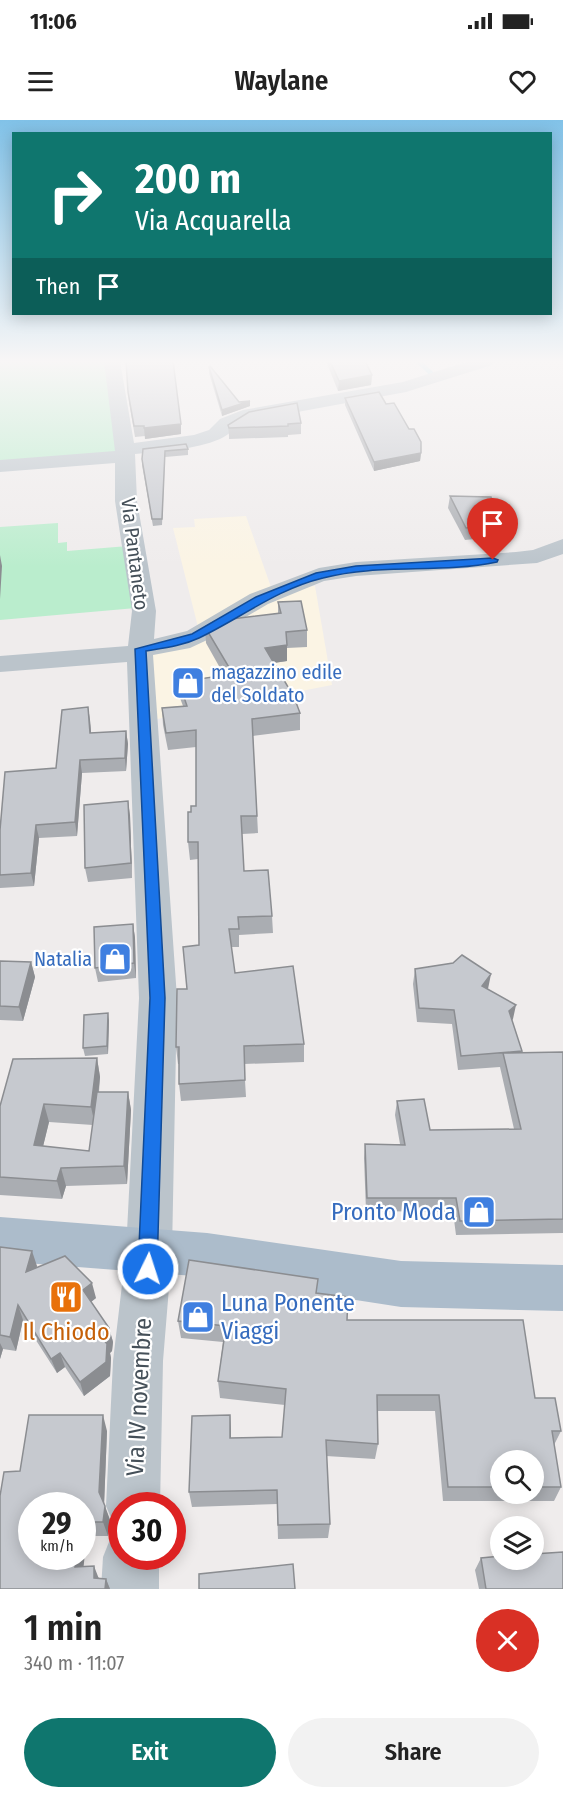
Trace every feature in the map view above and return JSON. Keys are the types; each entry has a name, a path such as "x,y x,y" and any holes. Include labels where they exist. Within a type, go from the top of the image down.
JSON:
{"main road":[{"path":"0,1239 230,1258 401,1284 563,1288"}],"street":[{"name":"Via Pantaneto","path":"122,430 125,453 126,501 144,611 140,651 158,998 149,1251"},
{"path":"0,466 125,453 196,440 216,434 220,430"},
{"path":"0,664 140,651 181,642 196,636 260,599 319,575 356,569 516,559 537,556 563,546"},
{"name":"Via IV novembre","path":"133,1492 138,1361 149,1251"},
{"path":"130,1589 131,1570"}],"shaded area":[{"path":"246,516 272,590 315,586 332,685 147,721 148,653 201,639 173,528 195,527 194,519"}],"green space":[{"path":"0,430 116,430 118,454 0,462"},
{"path":"58,523 58,543 67,542 67,551 128,546 136,608 0,620 0,527"}],"building":[{"path":"359,430 414,430 421,442 421,453 374,462"},
{"path":"186,444 188,449 165,451 162,519 152,519 142,459 143,449"},
{"path":"450,496 491,497 496,525 466,528"},
{"path":"301,601 307,630 286,632 287,645 265,648 294,697 300,713 252,719 257,816 241,816 244,871 268,870 272,916 238,917 239,929 229,929 235,973 293,966 304,1044 244,1046 245,1080 179,1084 179,1047 176,1047 177,989 187,989 183,947 199,945 198,842 188,842 188,812 191,812 191,806 196,806 196,730 166,733 162,708 187,706 179,682 233,674 205,627 215,621 281,613 278,602"},
{"path":"88,707 90,733 126,731 125,758 80,760 75,822 36,825 31,873 0,875 0,830 5,772 56,768 62,710"},
{"path":"128,801 131,863 85,868 84,805"},
{"path":"133,924 134,963 95,968 94,927"},
{"path":"462,955 491,974 482,986 516,1005 509,1011 522,1051 461,1056 454,1010 419,1008 415,969 453,963"},
{"path":"0,961 31,962 19,1007 0,1006"},
{"path":"108,1013 107,1046 83,1048 84,1015"},
{"path":"563,1052 563,1219 460,1221 456,1198 367,1198 365,1144 405,1145 397,1101 424,1099 430,1130 521,1129 503,1053"},
{"path":"97,1058 91,1107 44,1104 34,1145 89,1151 97,1092 128,1092 124,1166 61,1168 57,1181 0,1177 0,1106 13,1059"},
{"path":"0,1247 32,1251 26,1272 65,1256 92,1283 83,1290 109,1328 108,1337 104,1340 107,1344 106,1362 80,1382 60,1353 51,1359 18,1305 10,1337 0,1335"},
{"path":"189,1260 318,1279 316,1293 348,1297 347,1320 523,1320 535,1398 555,1398 561,1431 552,1431 561,1487 544,1487 544,1450 490,1450 490,1487 448,1487 439,1395 377,1395 378,1444 326,1440 330,1524 278,1525 277,1490 189,1492 192,1416 230,1415 230,1438 282,1437 286,1389 218,1381 226,1326 178,1321"},
{"path":"29,1415 103,1415 99,1492 105,1506 103,1522 96,1522 96,1492 18,1492 18,1570 94,1570 94,1578 106,1579 105,1589 0,1589 0,1496 4,1472 20,1471"},
{"path":"563,1552 563,1589 486,1589 481,1558 490,1557 490,1570 544,1570 544,1553"},
{"path":"293,1564 295,1589 199,1589 199,1574"}],"place":[{"name":"magazzino edile del Soldato","path":"188,683"},
{"name":"Natalia","path":"115,959"},
{"name":"Pronto Moda","path":"479,1212"},
{"name":"Il Chiodo","path":"66,1297"},
{"name":"Luna Ponente Viaggi","path":"198,1317"}],"route":[{"path":"148,1269 158,998 140,649 181,642 196,636 260,599 319,575 356,569 493,560"}]}
